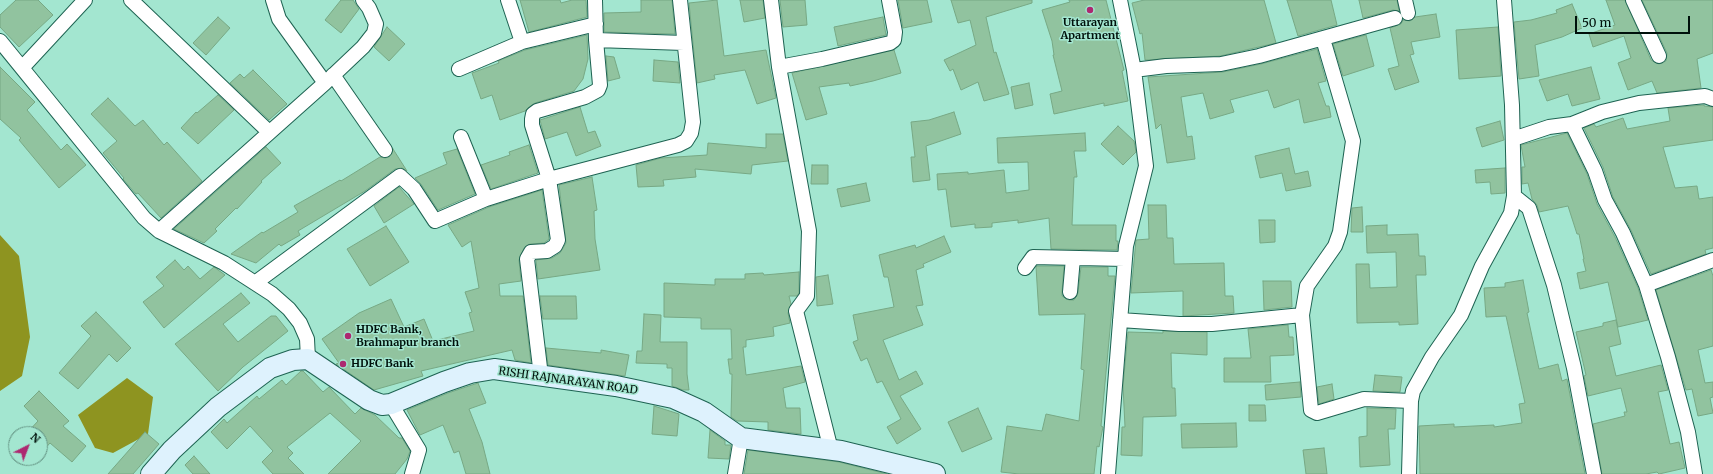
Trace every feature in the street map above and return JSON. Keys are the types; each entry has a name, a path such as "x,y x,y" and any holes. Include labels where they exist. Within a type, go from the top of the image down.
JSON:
{"main road":[{"path":"151,474 172,450 218,407 270,368 293,360 308,359 369,400 382,405 391,404"},
{"name":"RISHI RAJNARAYAN ROAD","path":"391,404 470,373 494,370 541,376 616,386 673,398 704,412 742,438 831,450 935,474"}],"street":[{"path":"22,68 85,0"},
{"path":"131,0 269,132"},
{"path":"273,0 279,19 385,150"},
{"path":"159,231 363,47 374,33 376,24 369,8 363,0"},
{"path":"508,0 522,42"},
{"path":"541,376 527,259 531,252 547,251 555,246 558,240 549,179 532,125 533,114 537,111 585,97 598,90 600,85 596,40 595,0"},
{"path":"255,283 400,176 414,189 435,221 486,199 549,179 678,145 686,141 691,133 693,122 680,0"},
{"path":"771,0 779,67 808,231 807,296 796,311 831,450"},
{"path":"779,67 822,59 890,43 894,40 895,32 889,0"},
{"path":"1108,474 1126,246 1146,166 1134,70 1120,0"},
{"path":"1409,474 1411,401 1413,391 1418,380 1461,316 1482,266 1508,219 1514,196 1512,104 1504,0"},
{"path":"1633,0 1659,56"},
{"path":"1134,70 1166,66 1221,64 1322,39 1403,10"},
{"path":"459,69 522,42 596,24"},
{"path":"1322,39 1353,141 1340,232 1335,246 1307,286 1302,315 1311,410 1316,413 1364,399 1411,401"},
{"path":"596,40 684,43"},
{"path":"0,41 144,218 159,231 224,263 255,283 289,309 300,323 307,339 308,359"},
{"path":"1513,140 1549,127 1572,124 1602,112 1639,103 1705,96 1713,99"},
{"path":"1572,124 1595,171 1605,200 1623,233 1646,285 1686,425 1695,474"},
{"path":"461,137 486,199"},
{"path":"1514,196 1529,208 1554,285 1574,368 1594,474"},
{"path":"1025,268 1033,257 1125,259"},
{"path":"1070,292 1073,258"},
{"path":"1646,285 1713,260"},
{"path":"1120,320 1179,324 1212,324 1302,315"},
{"path":"391,404 419,450 412,474"},
{"path":"735,474 742,438"}],"shaded area":[{"path":"0,235 19,256 30,337 22,376 0,391"},
{"path":"127,378 153,397 148,434 113,453 95,448 78,415"}],"building":[{"path":"16,0 38,0 53,15 19,47 0,27 0,15"},
{"path":"341,0 353,0 359,9 341,33 325,20"},
{"path":"520,0 560,0 561,3 572,0 586,0 587,17 529,32"},
{"path":"641,0 672,0 675,34 604,32 604,13 641,12"},
{"path":"717,0 724,56 766,50 776,98 757,104 745,70 714,75 715,79 697,83 689,3"},
{"path":"740,0 763,0 765,18 744,22"},
{"path":"780,0 805,0 807,25 783,27"},
{"path":"898,0 927,0 932,22 903,28"},
{"path":"951,0 1032,0 1032,3 986,17 994,53 996,52 1009,94 984,101 978,82 961,90 953,69 950,71 944,60 976,45 970,20 958,23"},
{"path":"1069,0 1106,0 1124,70 1122,71 1128,101 1104,106 1104,103 1054,114 1050,94 1062,91 1053,55 1052,41 1042,10 1070,2"},
{"path":"1144,0 1264,0 1276,43 1220,56 1145,60 1142,33 1140,34 1132,3"},
{"path":"1287,0 1331,0 1337,25 1298,36"},
{"path":"1359,0 1397,0 1399,11 1393,10 1363,18"},
{"path":"1606,0 1625,0 1651,60 1659,64 1666,61 1667,53 1642,0 1713,0 1713,53 1697,59 1701,88 1657,93 1652,81 1628,90 1618,63 1631,58 1624,36 1593,47 1589,34 1615,25"},
{"path":"1572,4 1582,28 1562,37 1535,45 1539,76 1519,79 1514,22 1531,20 1557,13 1556,10"},
{"path":"1436,14 1440,37 1411,42 1414,54 1410,55 1419,82 1395,90 1388,69 1399,66 1390,28 1401,24 1403,20 1410,21 1415,17"},
{"path":"218,17 230,28 206,55 193,43"},
{"path":"883,17 886,35 838,46 834,27"},
{"path":"387,27 405,44 389,61 374,47"},
{"path":"1498,27 1501,76 1459,79 1456,30"},
{"path":"587,35 588,59 583,79 574,91 535,103 525,111 500,120 492,95 481,99 472,73 499,63 498,61 525,50"},
{"path":"1366,35 1374,66 1343,76 1333,44"},
{"path":"1317,49 1326,81 1318,83 1326,106 1329,106 1331,117 1304,123 1299,99 1274,108 1268,90 1230,100 1234,112 1210,119 1203,93 1181,97 1187,137 1192,136 1195,159 1167,163 1161,124 1156,129 1148,77 1223,72 1261,64"},
{"path":"894,50 901,73 850,86 849,83 819,87 827,114 806,120 792,73"},
{"path":"606,56 614,57 620,78 608,81"},
{"path":"654,60 678,62 680,83 653,81"},
{"path":"0,67 35,102 27,110 61,150 67,144 86,165 59,188 19,140 21,138 0,119"},
{"path":"1591,67 1600,99 1572,106 1568,94 1547,101 1539,80"},
{"path":"253,70 287,104 269,120 230,83 240,74 244,78"},
{"path":"1029,83 1033,105 1015,109 1011,87"},
{"path":"218,95 234,110 198,144 181,128 196,112 197,113"},
{"path":"108,98 135,126 143,120 164,145 167,142 202,181 161,218 138,193 136,194 103,153 117,141 91,114"},
{"path":"1704,105 1713,107 1713,140 1663,147 1675,188 1697,186 1699,199 1713,197 1713,248 1705,250 1706,254 1651,274 1631,230 1613,197 1603,167 1584,128 1594,124 1596,127 1623,118 1627,129 1670,121 1668,108"},
{"path":"580,107 588,133 595,131 601,146 576,156 567,132 545,139 540,120"},
{"path":"954,112 961,134 926,146 930,180 913,182 911,157 915,157 911,122 929,120"},
{"path":"1500,121 1504,140 1482,147 1476,128"},
{"path":"1118,126 1134,141 1136,152 1123,165 1101,144"},
{"path":"1085,133 1086,151 1074,151 1077,177 1074,177 1072,225 1116,225 1116,241 1118,241 1117,250 1051,249 1049,218 1018,223 1018,220 992,223 992,227 975,228 975,224 951,227 946,189 938,190 937,174 968,172 968,174 1004,170 1006,193 1029,190 1028,162 998,163 997,138"},
{"path":"1567,133 1587,174 1597,204 1615,237 1638,288 1648,320 1618,327 1608,282 1580,289 1577,273 1586,271 1579,234 1577,234 1568,206 1539,212 1537,205 1532,199 1528,183 1522,184 1522,167 1525,167 1521,145"},
{"path":"766,134 783,134 788,161 752,165 751,174 695,169 696,177 663,180 664,186 638,187 636,165 661,158 707,155 708,143 766,148"},
{"path":"529,145 538,173 491,189 481,165 510,155 509,152"},
{"path":"266,147 281,163 261,181 262,182 237,209 236,208 215,229 217,231 204,243 174,229"},
{"path":"1289,148 1295,174 1308,171 1311,186 1286,191 1282,173 1260,178 1255,156"},
{"path":"393,149 407,171 402,168 395,169 365,191 298,231 300,235 281,246 279,244 256,263 231,254 262,232 263,233 298,212 294,206 340,180 341,181 380,157 389,157"},
{"path":"457,149 475,194 438,210 421,184 415,178 447,164 443,153"},
{"path":"812,165 828,165 828,184 811,184"},
{"path":"1505,168 1505,193 1491,194 1490,182 1476,183 1475,170"},
{"path":"592,177 597,210 594,211 595,239 600,270 538,279 536,260 552,258 560,253 566,243 559,185"},
{"path":"866,183 870,201 841,207 837,189"},
{"path":"399,187 414,204 384,223 374,206"},
{"path":"542,190 549,239 544,243 530,244 524,248 519,260 521,281 499,284 500,296 523,296 531,363 515,360 512,350 421,371 423,376 374,390 336,364 339,363 322,339 359,313 391,299 404,327 424,319 433,341 474,331 469,313 472,312 465,292 479,288 471,241 462,247 448,225 489,207"},
{"path":"1148,205 1166,205 1167,238 1173,238 1174,264 1224,263 1225,296 1233,296 1234,313 1183,316 1183,291 1131,293 1136,240 1149,239"},
{"path":"1362,207 1363,232 1351,232 1352,208"},
{"path":"1259,220 1275,220 1275,242 1260,243"},
{"path":"1387,225 1387,235 1418,234 1419,256 1425,256 1426,275 1416,275 1418,324 1399,325 1399,322 1357,323 1356,264 1369,264 1370,288 1397,287 1396,252 1367,253 1366,226"},
{"path":"386,226 409,262 370,286 347,249"},
{"path":"944,236 951,252 923,264 924,267 916,270 923,305 916,306 923,325 883,340 899,380 916,371 923,384 900,396 921,429 897,444 887,427 901,419 882,381 877,383 867,358 861,361 853,342 858,340 853,315 894,307 888,277 884,277 879,255 915,245 916,248"},
{"path":"175,260 184,270 188,266 200,279 214,267 225,275 164,328 143,302 164,286 156,277"},
{"path":"1037,266 1064,266 1062,296 1069,300 1074,300 1078,293 1081,267 1108,267 1108,276 1115,276 1101,426 1103,427 1099,447 1097,446 1094,474 1019,474 1001,472 1007,426 1042,431 1046,414 1079,421 1084,370 1081,369 1085,314 1039,315"},
{"path":"1711,270 1713,276 1713,346 1698,350 1705,383 1713,382 1713,397 1710,398 1713,413 1698,416 1692,389 1686,390 1656,290"},
{"path":"799,272 799,293 797,296 789,296 791,304 788,313 790,323 773,327 774,336 746,340 746,347 743,347 746,375 801,366 805,382 783,388 786,408 800,408 801,434 768,430 768,422 737,421 731,417 732,374 730,374 728,359 732,359 731,329 701,329 701,318 664,317 664,283 715,285 715,279 745,279 745,274 763,273 764,275"},
{"path":"828,275 833,304 817,306 816,277"},
{"path":"1523,280 1529,312 1527,313 1539,369 1558,364 1562,381 1567,379 1585,474 1420,474 1419,426 1454,424 1454,427 1494,425 1494,427 1522,423 1519,404 1525,403 1506,316 1486,317 1484,288 1505,287 1505,283"},
{"path":"1263,281 1291,281 1292,307 1264,310"},
{"path":"241,293 250,303 223,324 238,342 271,316 276,316 288,331 243,367 218,391 175,344"},
{"path":"540,296 576,296 577,319 543,319"},
{"path":"96,312 131,348 117,362 109,354 78,389 59,373 91,336 81,326"},
{"path":"644,314 661,315 660,342 687,342 687,374 689,390 683,390 672,386 672,368 667,368 667,364 636,363 637,351 642,351"},
{"path":"1616,320 1621,344 1609,347 1616,376 1661,365 1668,390 1658,392 1670,444 1679,442 1685,468 1659,474 1657,472 1646,474 1602,474 1593,424 1625,416 1624,412 1627,412 1621,388 1588,396 1584,376 1586,375 1576,332 1603,326 1603,323"},
{"path":"1288,325 1289,337 1293,337 1294,355 1270,356 1271,382 1224,382 1224,358 1251,358 1248,329"},
{"path":"1163,331 1207,332 1207,355 1171,353 1172,388 1175,388 1176,416 1143,417 1142,456 1121,455 1122,427 1125,427 1123,386 1128,332 1163,333"},
{"path":"546,348 601,353 601,350 629,355 625,376 548,365"},
{"path":"301,371 303,371 323,392 329,387 355,414 361,408 375,415 399,438 402,438 410,451 407,459 395,474 328,474 361,441 330,413 287,447 293,453 288,458 304,474 273,474 262,462 273,451 250,426 227,449 211,432 224,419 227,423 257,396 259,399 282,380 286,385"},
{"path":"1375,375 1402,377 1400,392 1373,391"},
{"path":"1300,382 1301,397 1266,400 1265,385"},
{"path":"478,383 486,403 469,409 482,442 490,474 466,474 459,451 454,453 443,425 420,435 407,410 448,393"},
{"path":"1332,384 1334,399 1319,404 1317,387"},
{"path":"39,391 69,421 63,426 86,446 72,462 50,443 48,445 48,426 33,426 38,421 24,406"},
{"path":"1249,405 1265,405 1266,421 1249,421"},
{"path":"654,406 679,414 677,436 652,434"},
{"path":"978,408 992,439 962,452 948,422"},
{"path":"1367,408 1396,409 1395,429 1388,429 1390,465 1360,467 1359,437 1367,436"},
{"path":"1236,423 1237,447 1182,448 1181,424"},
{"path":"710,430 725,441 725,445 731,445 729,459 708,458"},
{"path":"145,432 159,444 133,474 108,474"},
{"path":"1324,448 1327,474 1306,474 1303,450"},
{"path":"748,450 839,462 887,474 744,474"},
{"path":"194,456 210,474 193,474 185,465"}],"place":[{"name":"Uttarayan Apartment","path":"1090,10"},
{"name":"HDFC Bank, Brahmapur branch","path":"348,336"},
{"name":"HDFC Bank","path":"343,364"}]}
